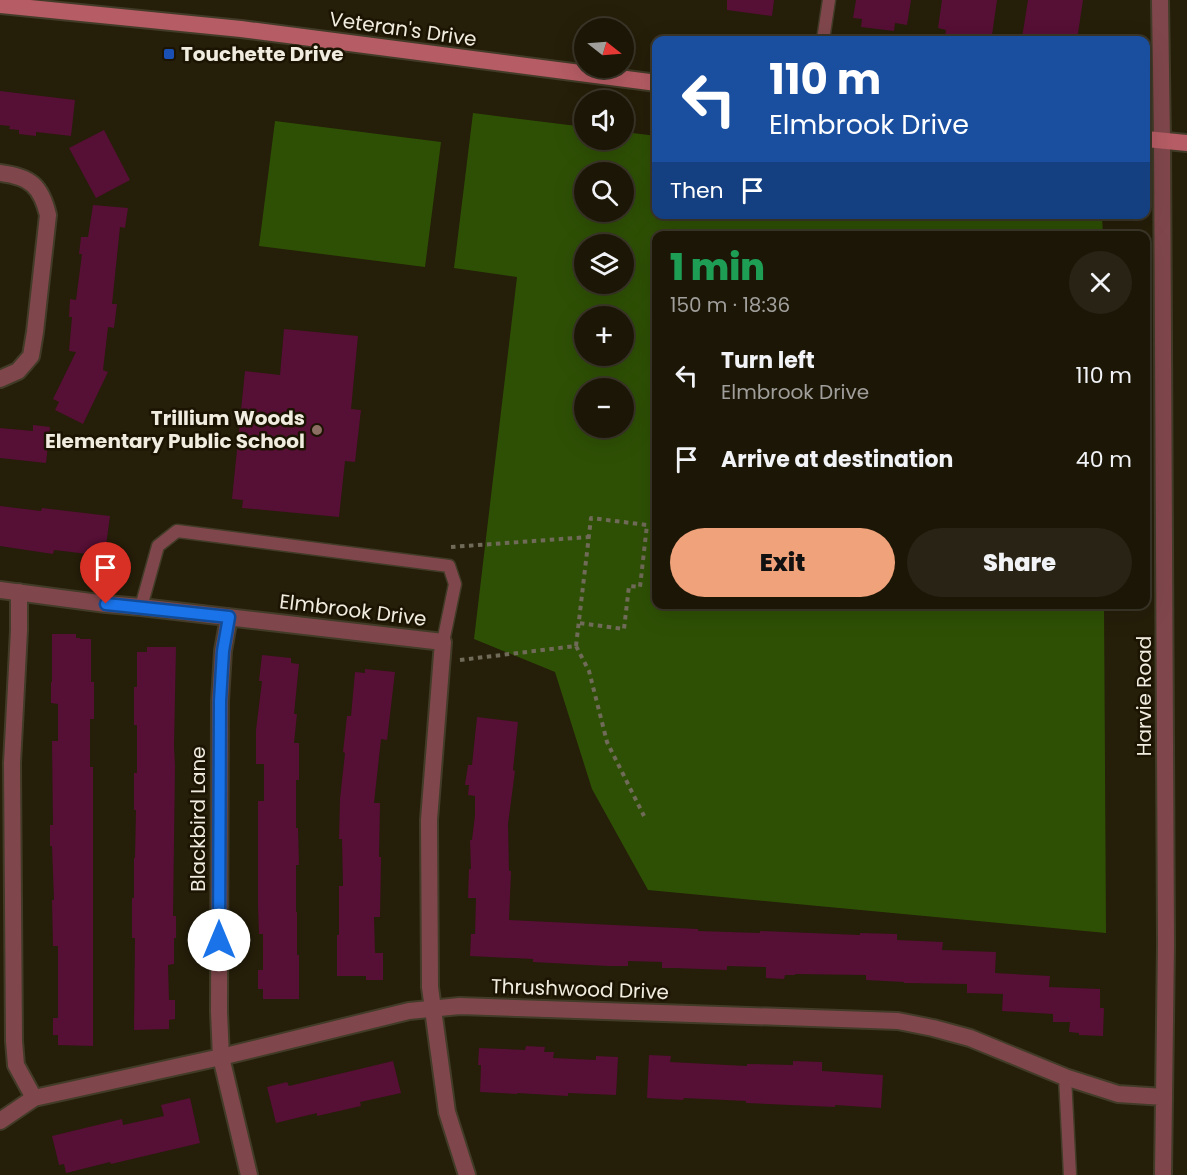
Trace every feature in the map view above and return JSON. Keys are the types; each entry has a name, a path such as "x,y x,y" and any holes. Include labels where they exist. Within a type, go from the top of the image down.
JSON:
{"main road":[{"name":"Veteran's Drive","path":"0,4 40,4 652,82"},
{"path":"1154,140 1187,143"}],"street":[{"name":"Harvie Road","path":"1160,0 1154,140 1166,922 1163,1175"},
{"path":"0,173 25,180 37,187 44,198 48,215 31,356 18,371 0,379"},
{"name":"Elmbrook Drive","path":"0,590 443,642 429,820 430,987 447,1112 467,1175"},
{"path":"19,592 12,763 14,1033 16,1065 34,1098"},
{"name":"Blackbird Lane","path":"229,617 223,651 220,701 219,1012 221,1057 249,1175"},
{"name":"Thrushwood Drive","path":"0,1121 34,1098 221,1057 409,1011 460,1006 898,1021 970,1038 1065,1077 1118,1094 1164,1097"}],"lane":[{"path":"824,36 829,0"},
{"path":"141,607 158,546 177,531 449,566 455,584 443,642"},
{"path":"1065,1077 1070,1175"}],"path":[{"path":"579,623 624,628 629,586 640,587 647,525 591,518 576,646 589,671 607,742 644,816"},
{"path":"451,547 589,537"},
{"path":"441,662 576,646"}],"green space":[{"path":"473,113 574,126 574,150 634,150 634,133 652,135 652,219 1102,219 1103,231 652,231 652,609 1104,609 1106,933 648,890 592,789 555,672 474,639 517,277 454,268"},
{"path":"275,121 441,142 425,267 259,246"}],"building":[{"path":"727,0 774,0 772,16 727,10"},
{"path":"856,0 911,0 907,25 895,23 894,31 861,27 862,19 853,18"},
{"path":"942,0 997,0 992,35 945,36 946,30 938,28"},
{"path":"1028,0 1083,0 1078,36 1022,36"},
{"path":"0,91 75,100 71,136 36,132 36,136 19,134 19,130 0,125"},
{"path":"104,130 130,180 96,198 69,148"},
{"path":"93,205 128,208 125,228 120,227 112,304 117,304 114,328 108,327 103,370 108,372 83,424 55,410 59,402 53,399 76,352 69,351 72,317 69,317 70,299 76,300 82,254 79,254 81,237 88,237"},
{"path":"284,329 358,336 351,409 361,410 355,462 345,461 339,517 242,508 243,500 232,499 245,371 280,375"},
{"path":"33,425 50,427 46,463 0,458 0,428 33,431"},
{"path":"0,506 41,511 42,508 110,516 104,560 88,557 88,554 54,550 53,554 0,546"},
{"path":"52,634 76,634 76,638 91,639 91,682 94,682 94,719 90,719 90,767 93,767 93,1046 58,1045 58,1035 53,1035 53,1018 58,1018 58,946 53,946 52,900 54,900 50,825 53,825 52,741 58,741 58,704 51,703"},
{"path":"147,647 176,647 173,916 176,916 176,938 174,938 174,964 168,965 169,1000 175,1000 175,1019 169,1020 169,1029 134,1030 135,938 132,938 132,898 134,898 136,810 134,810 134,773 137,773 137,725 134,725 134,687 137,687 137,652 147,652"},
{"path":"262,655 291,658 291,663 299,664 294,714 297,714 294,743 299,743 299,780 296,780 299,865 296,865 296,912 299,999 263,999 263,989 258,989 258,970 263,970 263,934 259,934 258,801 264,801 264,764 256,764 256,730 262,681 259,681"},
{"path":"365,669 395,672 387,740 381,739 374,803 380,803 379,857 381,857 380,917 374,917 375,953 383,953 383,980 366,980 366,976 337,976 339,886 343,886 342,839 339,839 345,753 343,752 347,716 351,716 355,672 365,673"},
{"path":"477,717 518,722 508,824 509,871 511,871 509,920 698,929 698,931 897,934 897,940 943,942 942,950 996,952 995,973 1050,976 1049,987 1100,989 1100,1008 1104,1008 1103,1036 1079,1035 1079,1033 1069,1032 1070,1022 1053,1022 1053,1014 1002,1011 1003,994 967,993 967,984 866,980 866,975 795,974 785,975 784,979 766,978 766,967 727,966 727,970 662,968 662,962 628,961 628,966 608,966 470,956 471,934 475,934 476,898 468,898 469,869 471,869 470,840 472,840 475,815 475,796 468,795 469,785 465,785 468,765 472,765"},
{"path":"526,1046 545,1047 544,1052 554,1052 553,1058 596,1060 596,1056 618,1057 616,1095 568,1093 568,1096 480,1092 479,1048 525,1050"},
{"path":"649,1055 671,1056 670,1062 747,1066 747,1064 793,1065 793,1061 822,1062 822,1071 883,1075 881,1108 647,1098"},
{"path":"393,1061 401,1093 360,1102 361,1106 276,1123 267,1087 287,1082 289,1086"},
{"path":"190,1098 200,1143 66,1173 64,1164 59,1165 52,1136 122,1119 123,1125 164,1116 161,1105"}],"place":[{"name":"Touchette Drive","path":"169,54"},
{"name":"Trillium Woods Elementary Public School","path":"317,430"}],"route":[{"path":"106,604 229,617 223,651 220,701 219,940"}]}
